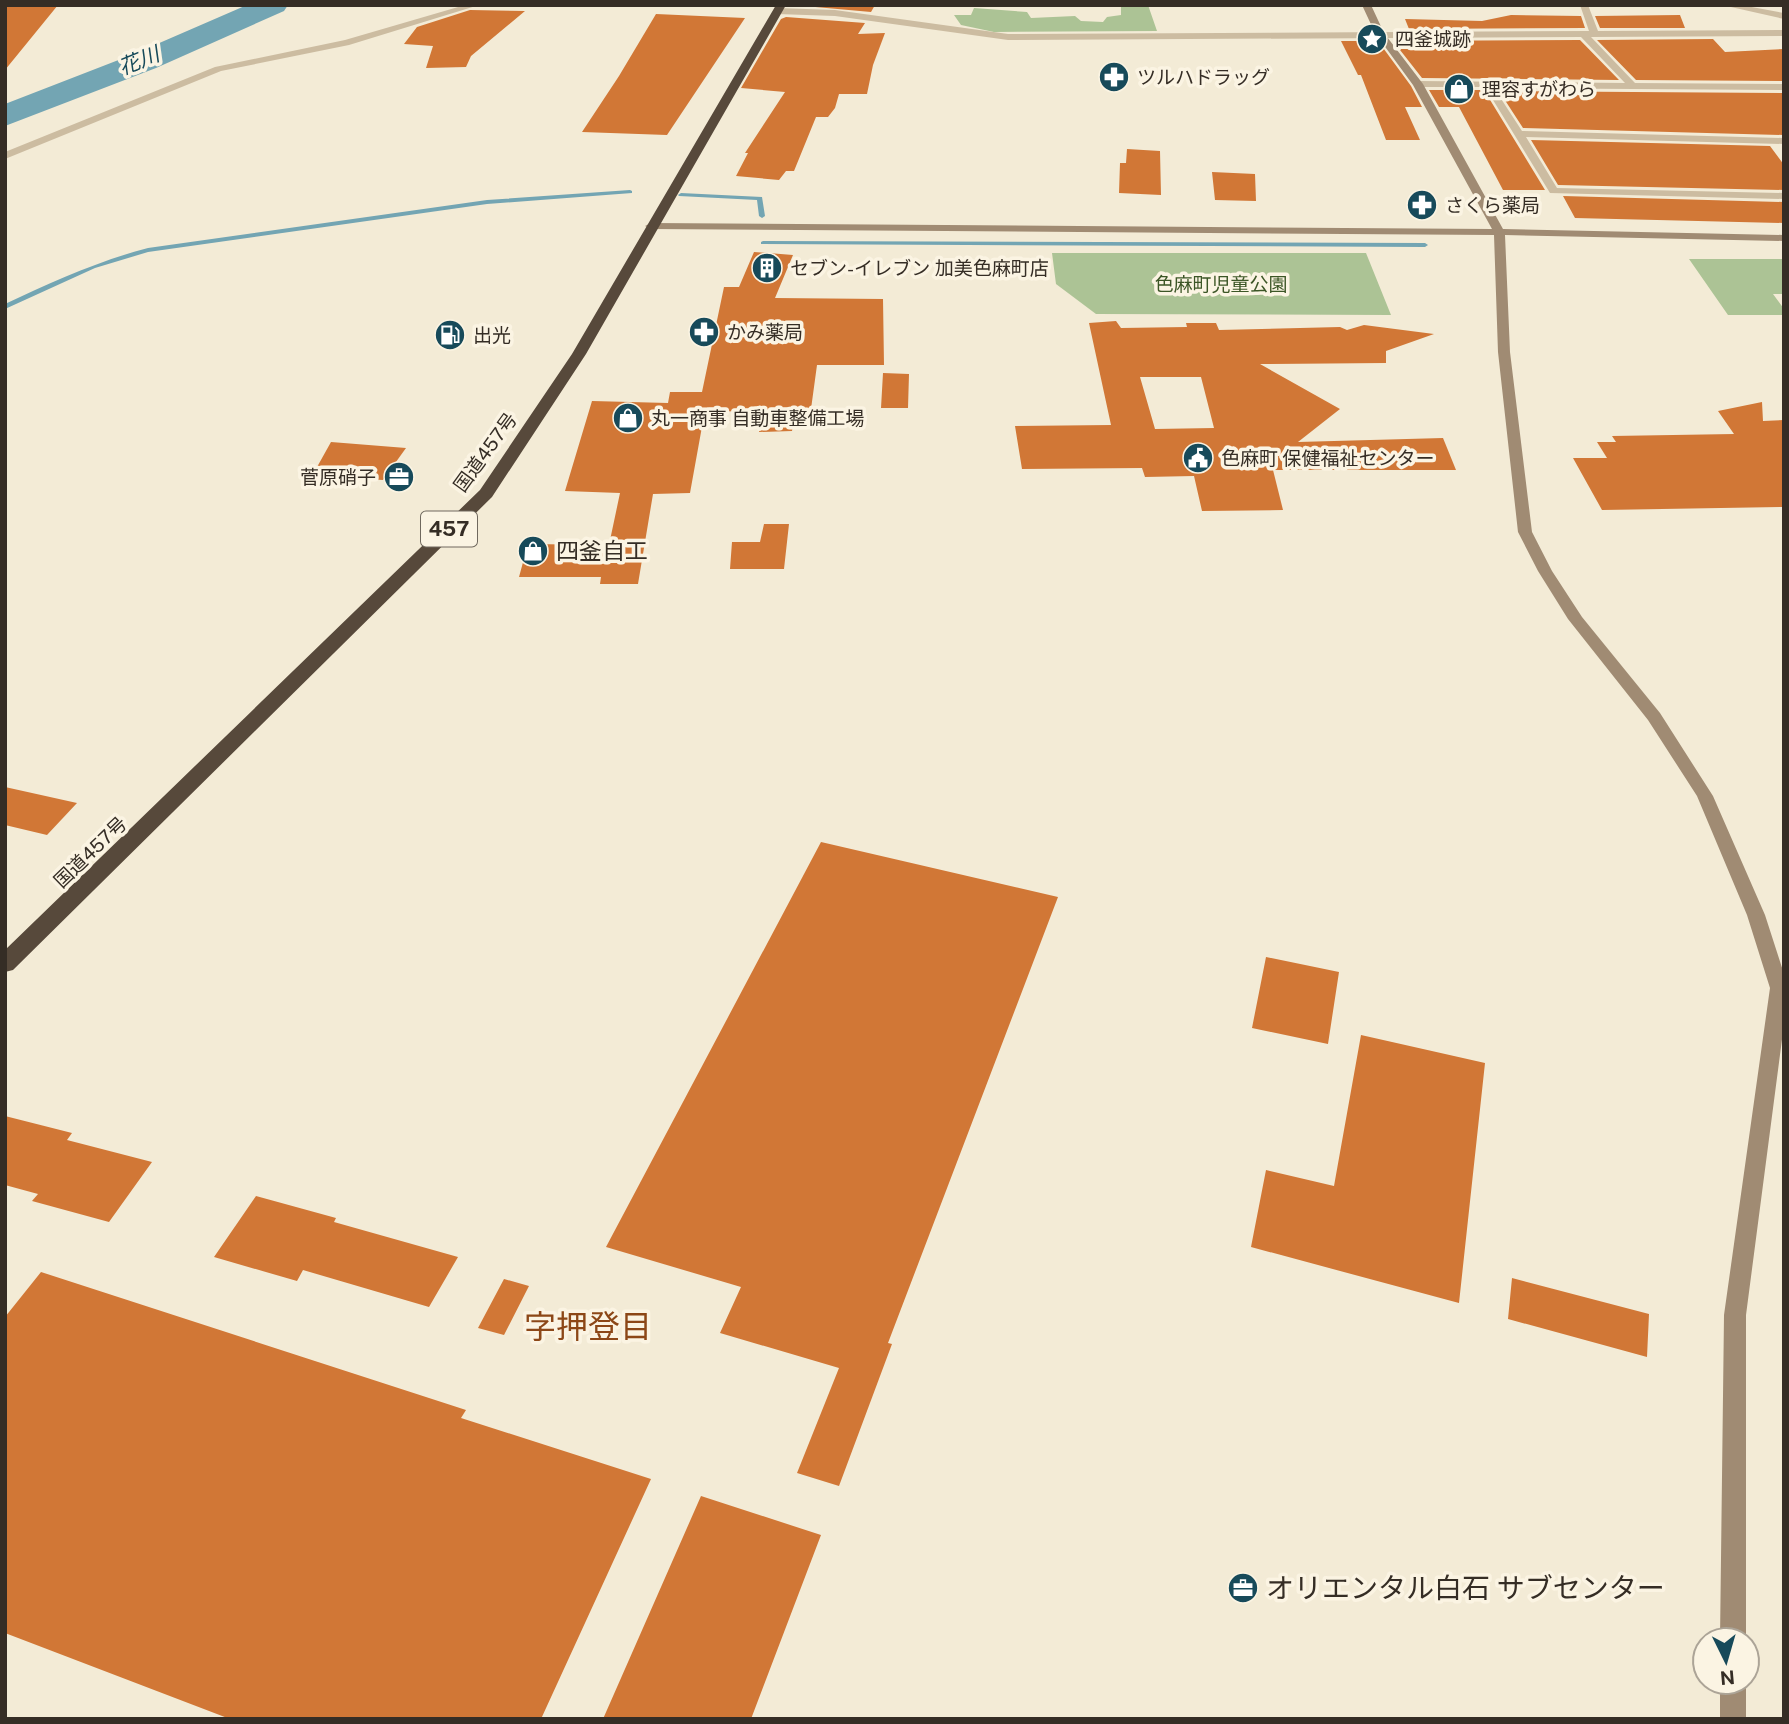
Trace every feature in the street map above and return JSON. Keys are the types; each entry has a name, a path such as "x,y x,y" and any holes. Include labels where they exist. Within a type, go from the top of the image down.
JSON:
{"highway":[{"name":"国道457号","path":"5,964 486,493 579,354 650,226 779,8"}],"street":[{"path":"5,156 218,69 346,43 475,5"},
{"path":"1366,5 1380,33 1418,84 1499,232 1504,352 1525,532 1545,571 1576,619 1654,717 1705,796 1756,915 1781,988 1735,1315 1733,1626"},
{"path":"1584,5 1594,33"},
{"path":"1726,5 1784,16"},
{"path":"779,8 1008,37 1784,33"},
{"path":"1582,33 1633,86"},
{"path":"1418,84 1784,87"},
{"path":"1488,85 1554,191 1784,196"},
{"path":"1518,134 1784,141"},
{"path":"650,226 1499,232 1784,238"},
{"path":"1733,1696 1733,1719"}],"green space":[{"path":"1121,5 1148,5 1157,31 994,32 961,25 954,15 971,15 974,8 1027,12 1031,18 1075,16 1081,21 1103,22 1107,17 1121,15"},
{"name":"色麻町児童公園","path":"1052,253 1366,253 1391,315 1096,314 1056,284"},
{"path":"1689,259 1784,259 1784,294 1773,294 1784,309 1784,315 1728,315"}],"building":[{"path":"5,5 58,5 5,70"},
{"path":"793,5 875,5 871,12"},
{"path":"470,10 525,11 471,56 466,67 426,68 433,46 404,44 417,27"},
{"path":"656,14 745,18 667,135 582,132 619,76"},
{"path":"1511,15 1581,16 1585,28 1409,29 1405,19 1482,21"},
{"path":"1680,15 1685,28 1600,28 1595,16"},
{"path":"786,17 865,23 858,34 885,33 873,65 867,94 839,94 835,108 828,117 816,117 794,171 786,171 779,180 736,176 748,153 745,153 785,92 741,88 781,19"},
{"path":"1713,39 1725,52 1784,49 1784,81 1636,80 1597,40"},
{"path":"1580,40 1619,80 1422,78 1393,41"},
{"path":"1341,41 1378,41 1411,86 1422,107 1405,107 1420,140 1386,140 1361,75 1358,75"},
{"path":"1429,90 1484,90 1545,190 1503,190 1459,107 1439,107"},
{"path":"1499,91 1784,93 1784,135 1523,128"},
{"path":"1531,140 1770,146 1784,165 1784,190 1558,185"},
{"path":"1127,149 1160,151 1161,195 1119,193 1120,163 1126,163"},
{"path":"1212,172 1255,174 1256,201 1215,200"},
{"path":"1563,196 1784,202 1784,223 1575,218"},
{"path":"754,252 793,255 775,298 883,299 884,365 817,365 811,409 796,409 792,431 759,432 762,413 705,410 690,493 653,494 638,584 600,584 601,577 519,577 528,544 609,545 620,493 565,491 592,401 668,403 670,392 702,392 724,287 739,287"},
{"path":"1116,321 1121,328 1187,327 1186,323 1216,323 1219,330 1340,327 1347,330 1364,325 1434,334 1386,351 1386,363 1260,364 1340,409 1298,442 1443,438 1456,470 1273,470 1283,510 1202,511 1194,476 1145,477 1142,468 1022,469 1015,426 1111,425 1089,323","holes":["1140,377 1201,377 1214,428 1155,429"]},
{"path":"883,373 909,374 908,408 881,408"},
{"path":"1762,402 1763,421 1784,420 1784,507 1602,510 1573,458 1607,458 1597,442 1616,442 1612,436 1734,434 1718,411"},
{"path":"331,442 406,448 383,480 312,476"},
{"path":"764,524 789,524 784,569 730,569 732,542 760,542"},
{"path":"5,787 77,803 47,835 5,825"},
{"path":"821,842 1058,897 888,1343 892,1344 839,1486 797,1473 839,1368 720,1333 741,1287 606,1247"},
{"path":"1266,957 1339,972 1328,1044 1252,1028"},
{"path":"1361,1035 1485,1063 1459,1303 1251,1247 1266,1170 1334,1186"},
{"path":"5,1116 72,1133 67,1140 152,1162 109,1222 32,1201 38,1194 5,1185"},
{"path":"256,1196 336,1218 334,1222 458,1257 429,1307 303,1270 297,1281 214,1257"},
{"path":"41,1272 466,1410 461,1418 651,1479 541,1719 230,1719 5,1633 5,1317"},
{"path":"1512,1278 1649,1314 1647,1357 1508,1319"},
{"path":"504,1279 529,1286 504,1335 478,1328"},
{"path":"701,1496 821,1535 751,1719 603,1719"}],"waterway":[{"name":"花川","path":"5,116 145,61 273,5"},
{"path":"5,307 93,267 148,250 487,202 630,192"},
{"path":"681,195 760,198 762,216"},
{"path":"763,243 1425,245"}],"place":[{"name":"四釜城跡","path":"1372,39"},
{"name":"ツルハドラッグ","path":"1114,77"},
{"name":"理容すがわら","path":"1459,89"},
{"name":"さくら薬局","path":"1422,205"},
{"name":"セブン-イレブン 加美色麻町店","path":"767,268"},
{"name":"かみ薬局","path":"704,332"},
{"name":"出光","path":"450,335"},
{"name":"丸一商事 自動車整備工場","path":"628,418"},
{"name":"色麻町 保健福祉センター","path":"1198,458"},
{"name":"菅原硝子","path":"399,477"},
{"name":"四釜自工","path":"533,551"},
{"name":"オリエンタル白石 サブセンター","path":"1243,1588"}],"district":[{"name":"字押登目","path":"588,1327"}]}
